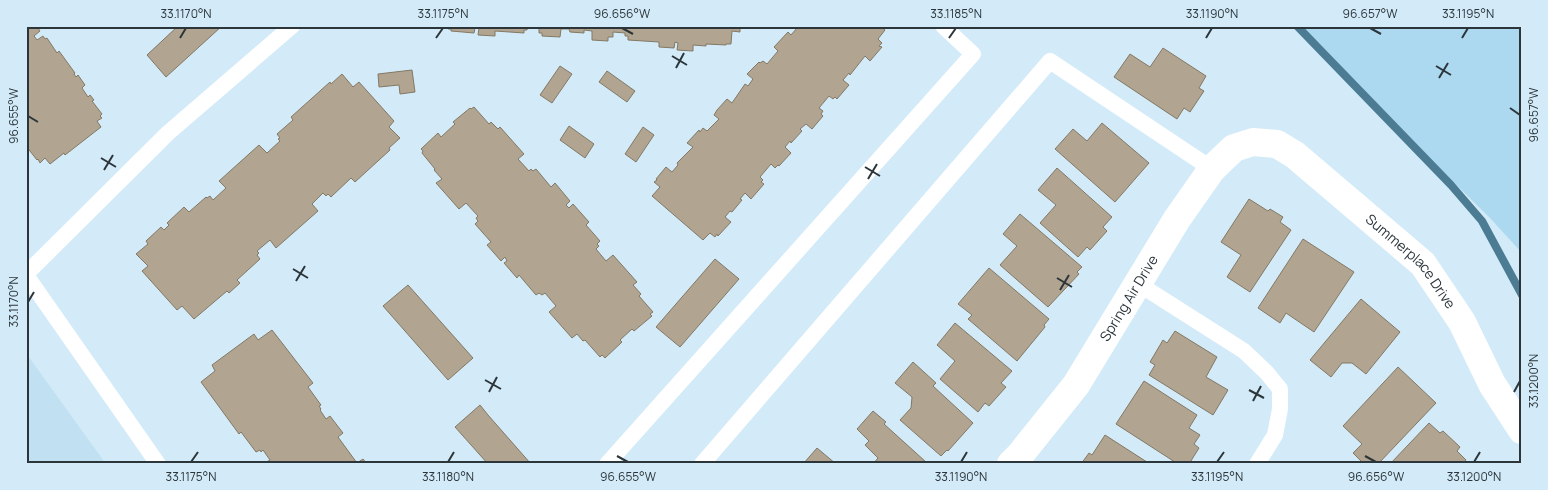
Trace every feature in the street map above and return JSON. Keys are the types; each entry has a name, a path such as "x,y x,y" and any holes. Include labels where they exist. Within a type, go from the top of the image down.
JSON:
{"street":[{"name":"Spring Air Drive","path":"1011,464 1076,385 1177,219 1212,170 1234,148 1253,142"},
{"name":"Summerplace Drive","path":"1253,142 1277,144 1295,155 1423,264 1462,322 1492,384 1522,430"}],"lane":[{"path":"158,464 26,274 168,133 292,26"},
{"path":"607,464 973,54 943,26"},
{"path":"702,464 1050,61 1212,170"},
{"path":"1137,283 1244,351 1280,389 1280,409 1275,434 1256,464"}],"shaded area":[{"path":"1295,26 1522,26 1522,253 1490,218"},
{"path":"26,353 106,464 26,464"}],"building":[{"path":"26,26 39,26 40,31 34,36 37,40 43,36 45,39 47,38 57,53 59,51 76,77 78,75 85,85 82,88 88,97 90,95 94,100 92,101 102,114 100,116 102,118 97,121 101,127 65,155 64,153 50,164 45,158 40,163 26,146"},
{"path":"178,26 222,26 166,77 147,55"},
{"path":"448,26 528,26 524,33 495,31 495,36 478,35 479,28 475,28 474,33 451,31 451,29 448,29"},
{"path":"529,26 740,26 740,32 732,31 731,44 693,45 693,51 677,50 678,43 675,42 674,48 659,47 659,42 628,40 628,36 625,36 625,33 613,32 613,37 608,37 608,41 592,40 592,31 584,30 584,33 561,29 560,37 542,36 542,33 539,33 539,27"},
{"path":"796,26 880,26 885,30 878,39 882,43 879,46 882,47 870,61 865,56 850,75 849,73 843,80 849,85 837,99 829,96 819,108 823,111 821,114 823,116 812,129 806,124 800,129 802,131 785,147 791,153 779,166 775,168 771,164 760,177 763,180 761,182 764,184 751,199 745,193 732,212 730,211 725,217 731,222 718,236 717,234 715,237 710,233 703,240 652,196 660,187 654,182 666,167 672,172 678,165 677,163 693,147 687,143 699,130 700,132 703,128 707,131 719,119 714,115 717,110 727,99 732,103 745,84 748,86 753,79 747,74 759,62 763,61 767,64 778,51 774,47 788,32 791,35 797,28"},
{"path":"1163,48 1206,76 1199,88 1204,91 1190,112 1184,108 1177,119 1114,77 1130,54 1150,67"},
{"path":"560,66 572,74 552,103 540,95"},
{"path":"412,70 415,92 400,94 399,85 379,87 378,74"},
{"path":"607,71 635,91 627,102 599,82"},
{"path":"342,74 353,87 359,82 394,121 389,127 400,138 389,148 390,150 355,182 351,178 331,197 323,193 312,204 318,211 276,248 270,240 257,251 260,259 237,280 240,283 229,293 227,291 194,319 182,306 177,310 142,271 148,266 136,254 148,244 146,241 161,227 164,230 169,225 167,223 184,207 189,212 206,197 210,196 213,200 226,188 219,181 259,145 267,153 280,141 277,134 293,120 291,117 330,82 331,84"},
{"path":"474,107 489,124 491,122 498,129 500,127 524,154 518,159 529,171 536,169 551,187 555,183 570,201 566,205 569,208 573,204 589,222 586,225 600,241 596,249 606,261 613,255 637,282 633,285 641,294 639,296 653,312 650,314 652,316 634,331 632,329 620,340 622,342 605,358 602,355 600,357 577,334 572,338 549,312 556,306 545,293 536,295 519,275 517,278 504,263 507,261 505,257 501,261 487,245 491,242 475,224 478,221 476,218 478,216 466,203 459,209 436,183 442,179 421,149 438,133 441,137 455,124 453,122 470,108"},
{"path":"1102,123 1149,163 1115,202 1055,149 1073,129 1087,141"},
{"path":"569,126 594,144 585,158 560,140"},
{"path":"643,127 654,135 636,162 625,154"},
{"path":"1057,168 1112,217 1103,227 1107,231 1090,250 1087,247 1078,257 1040,223 1056,205 1038,190"},
{"path":"1249,199 1268,211 1270,209 1283,217 1280,222 1291,230 1250,292 1227,277 1241,255 1221,242"},
{"path":"1020,214 1082,267 1077,272 1079,274 1048,307 1000,265 1017,246 1003,234"},
{"path":"1303,239 1354,272 1314,332 1286,313 1280,323 1258,308"},
{"path":"715,259 739,279 680,347 656,327"},
{"path":"989,268 1049,319 1044,325 1045,327 1017,361 968,319 972,315 958,304"},
{"path":"408,285 473,358 448,380 383,306"},
{"path":"1361,299 1400,332 1366,374 1352,363 1342,363 1331,377 1310,360"},
{"path":"955,323 1012,371 1001,383 1006,387 989,406 985,403 978,412 940,379 955,361 937,345"},
{"path":"272,330 313,383 308,387 321,405 319,406 320,410 326,419 330,416 343,433 338,437 357,463 363,459 367,464 263,464 270,460 263,450 256,452 241,432 239,434 201,382 215,371 212,365 254,334 258,340"},
{"path":"1175,331 1217,357 1206,377 1228,390 1213,415 1149,375 1155,365 1150,362 1163,340 1167,343"},
{"path":"913,362 936,383 933,386 973,423 948,451 941,456 900,420 911,408 912,397 895,383"},
{"path":"1398,367 1436,403 1378,464 1364,464 1353,453 1362,444 1343,426"},
{"path":"1144,381 1197,415 1189,428 1200,435 1194,444 1199,448 1189,464 1178,464 1116,424"},
{"path":"480,405 531,464 488,464 455,427"},
{"path":"873,411 886,422 884,424 926,462 924,464 873,464 878,458 865,445 869,441 857,429"},
{"path":"1429,423 1440,433 1443,431 1460,447 1457,451 1466,460 1463,464 1390,464"},
{"path":"1105,435 1150,464 1081,464 1089,453 1092,455"},
{"path":"817,448 836,464 803,464"}],"waterway":[{"path":"1297,26 1451,185 1482,221 1522,295"}]}
